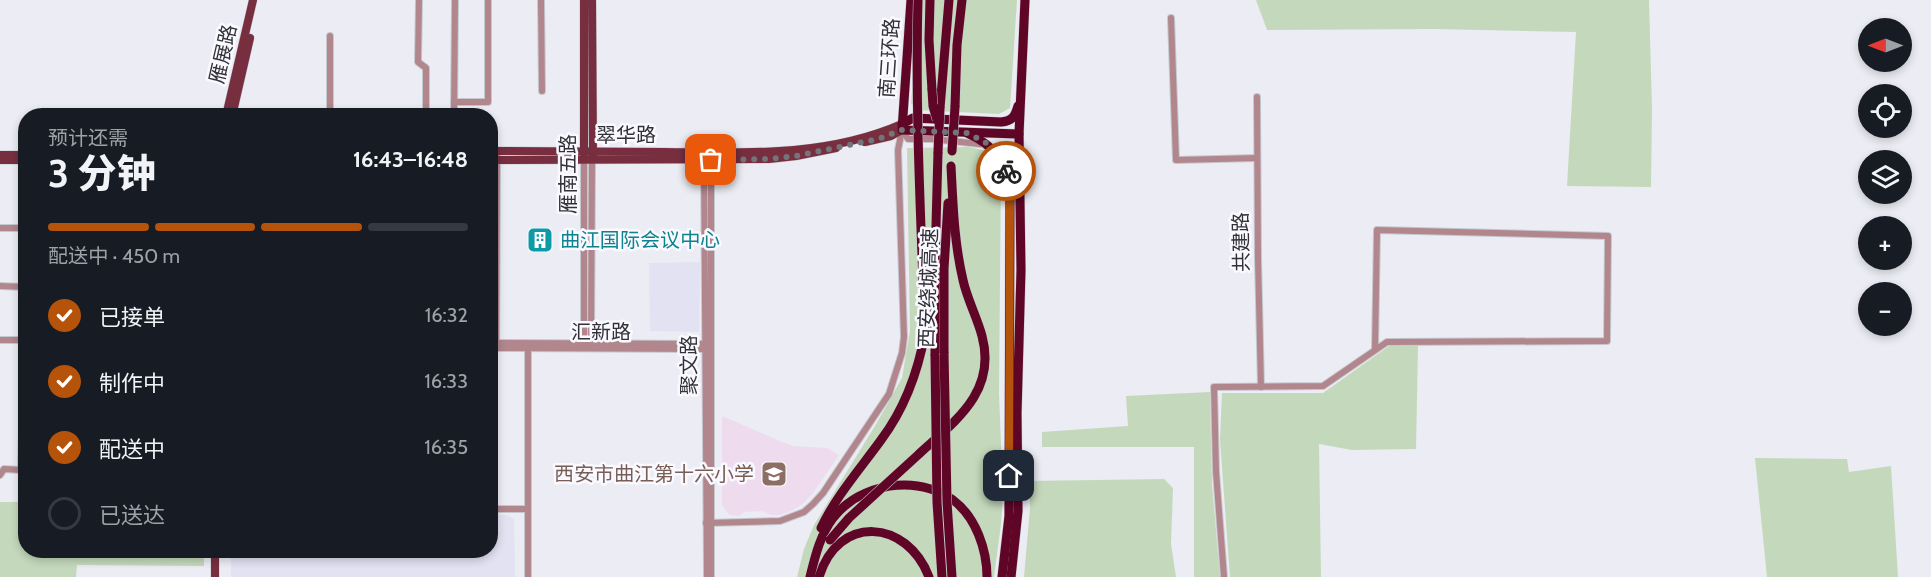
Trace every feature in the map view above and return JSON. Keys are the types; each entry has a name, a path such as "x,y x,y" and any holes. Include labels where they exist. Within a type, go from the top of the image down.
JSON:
{"highway":[{"name":"南三环路","path":"902,127 911,0"},
{"path":"810,577 813,553 820,529 830,509 895,418 908,393 921,355 924,333 916,68 918,0"},
{"path":"930,0 929,40 933,106 939,128"},
{"name":"西安绕城高速","path":"942,577 934,392 935,252 940,108 949,0"},
{"name":"西安绕城高速","path":"952,577 947,502 944,269 957,45 962,0"},
{"path":"1011,577 1018,511 1017,413 1021,270 1019,131 1025,0"},
{"path":"902,127 913,118 1009,121 1015,116 1020,99"},
{"path":"902,127 1019,131"},
{"path":"902,127 967,133 1019,131"},
{"path":"967,133 985,142 993,150 1007,173 1010,190 1009,516 1002,577"},
{"path":"819,577 822,556 831,540 849,518 959,418 975,398 981,385 985,352 982,336 964,287 957,255 951,166"},
{"path":"810,577 823,534 833,519 851,501 865,493 897,485 913,485 934,491 953,501 977,531 985,550 987,577"},
{"path":"819,577 823,564 832,550 852,536 865,532 880,532 905,541 915,551 929,577"}],"main road":[{"name":"雁展路","path":"228,108 253,0"},
{"name":"雁展路","path":"234,108 258,0"},
{"name":"雁南五路","path":"584,0 589,152"},
{"name":"雁南五路","path":"588,161 592,0"},
{"name":"翠华路","path":"498,160 588,161 768,153 802,150 902,127"},
{"name":"翠华路","path":"498,151 707,156"},
{"path":"0,155 18,154"},
{"path":"0,160 18,160"},
{"path":"214,577 215,558"},
{"path":"220,558 220,577"}],"street":[{"path":"418,0 418,62 426,68 426,107"},
{"path":"454,108 455,0"},
{"path":"454,102 488,102 488,0"},
{"path":"542,0 542,92"},
{"path":"1172,18 1176,160 1257,158"},
{"path":"330,36 330,108"},
{"name":"共建路","path":"1257,97 1261,387"},
{"path":"902,127 908,139 976,142 993,150"},
{"path":"708,523 780,521 804,512 823,493 889,394 902,353 904,337 898,150 902,127"},
{"name":"聚文路","path":"707,156 709,577"},
{"name":"雁南五路","path":"588,161 588,346"},
{"path":"0,228 18,228"},
{"path":"1224,577 1216,472 1214,387 1323,386 1387,342 1607,341 1608,236 1377,230 1375,350"},
{"path":"0,286 18,286"},
{"path":"0,340 18,340"},
{"name":"汇新路","path":"498,345 708,346"},
{"name":"汇新路","path":"498,345 528,348 588,346"},
{"path":"528,348 528,577"},
{"path":"0,475 4,470 18,470"},
{"path":"498,509 528,510"}],"shaded area":[{"path":"700,262 699,332 650,331 649,263"},
{"name":"西安市曲江第十六小学","path":"722,416 792,446 827,448 839,455 813,493 793,510 780,515 771,515 762,511 744,512 739,516 730,515 722,506"},
{"path":"498,515 507,515 514,519 515,577 231,577 231,558 498,558"}],"green space":[{"path":"920,0 1017,0 1010,108 999,114 917,110 911,103"},
{"path":"1256,0 1649,0 1652,109 1651,187 1567,186 1576,32 1434,29 1267,30"},
{"path":"969,147 986,151 1001,168 999,394 1003,496 994,577 797,577 804,549 814,525 902,378 910,331 907,148"},
{"path":"1389,346 1418,346 1416,449 1352,450 1319,444 1321,577 1230,577 1220,440 1222,393 1323,393"},
{"path":"1210,392 1212,484 1220,577 1194,577 1194,447 1042,447 1042,432 1128,426 1126,396"},
{"path":"1755,458 1847,459 1849,472 1891,466 1898,577 1767,577"},
{"path":"1164,479 1173,488 1171,544 1176,577 1024,577 1030,508 1029,481"},
{"path":"0,502 18,502 18,558 204,558 204,566 77,565 76,577 0,577"}],"way so far":[{"path":"711,160 796,156 891,136 902,130 967,133 985,142 1000,158 1006,171"}],"place":[{"name":"曲江国际会议中心","path":"540,240"},
{"name":"西安市曲江第十六小学","path":"774,474"}],"route":[{"path":"1006,171 1010,190 1009,476"}]}
